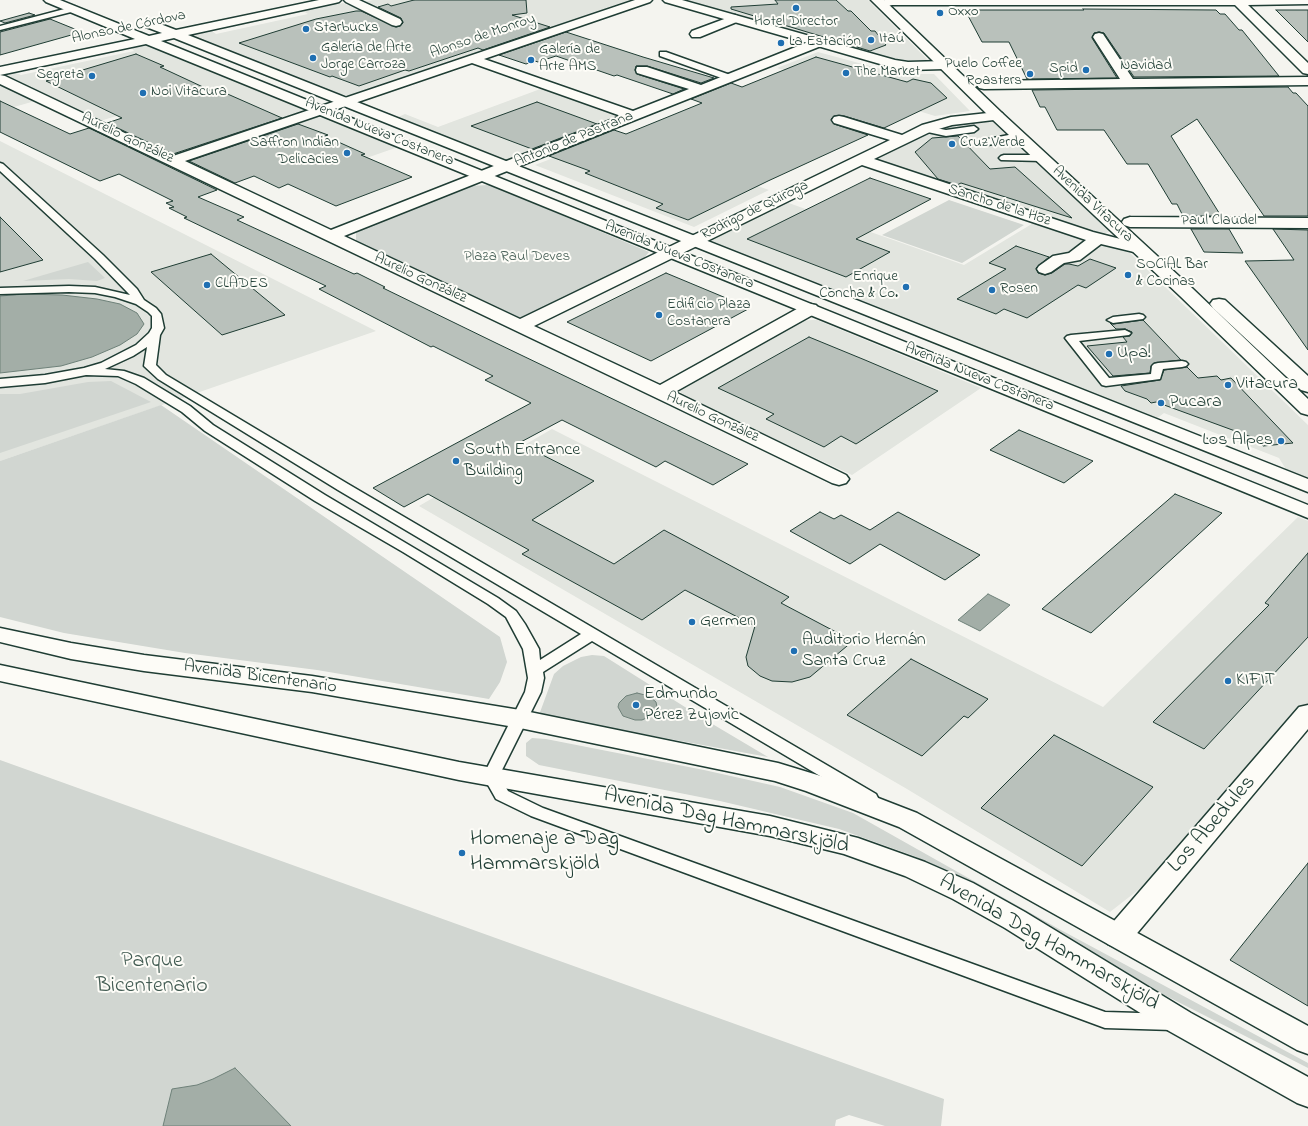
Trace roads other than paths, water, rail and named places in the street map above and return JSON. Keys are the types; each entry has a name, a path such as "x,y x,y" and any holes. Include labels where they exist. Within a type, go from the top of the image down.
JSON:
{"main road":[{"name":"Avenida Nueva Costanera","path":"50,0 1308,512"},
{"name":"Alonso de Córdova","path":"0,71 335,0"},
{"path":"350,0 396,22"},
{"name":"Alonso de Monroy","path":"172,161 646,0"},
{"path":"669,0 817,44 894,64 908,66 944,65"},
{"path":"1238,0 1305,64"},
{"path":"886,2 1308,1"},
{"path":"886,2 949,53"},
{"name":"Avenida Vitacura","path":"886,2 944,65 1308,409"},
{"path":"696,34 735,19"},
{"name":"Avenida Nueva Costanera","path":"140,20 1308,486"},
{"path":"1099,37 1129,83"},
{"name":"Antonio de Pastrana","path":"331,236 817,44"},
{"path":"471,59 634,116"},
{"path":"642,70 702,89"},
{"name":"Navidad","path":"958,78 969,82 1308,82"},
{"name":"Aurelio González","path":"0,79 839,479"},
{"name":"Avenida Vitacura","path":"981,82 1308,386"},
{"name":"Rodrigo de Quiroga","path":"520,326 926,129 951,122 997,116"},
{"path":"839,120 904,140"},
{"name":"Sancho de la Hoz","path":"861,160 1098,239 1138,248"},
{"name":"Paul Claudel","path":"1130,222 1308,223"},
{"path":"1045,269 1059,259 1074,257 1098,239"},
{"path":"660,393 810,309"},
{"path":"1028,397 1038,389 1036,378"},
{"name":"Avenida Bicentenario","path":"0,635 86,654 144,663 312,684 520,718"},
{"path":"0,673 451,769 491,776"},
{"name":"Los Abedules","path":"1118,936 1308,713"},
{"name":"Avenida Dag Hammarskjöld","path":"520,718 778,772 815,784 908,820 1308,1041"},
{"name":"Avenida Dag Hammarskjöld","path":"491,776 770,826 848,845 914,869 963,890 1015,920 1180,1022 1308,1093"}],"lane":[{"path":"0,28 72,9"},
{"path":"663,54 730,78"},
{"path":"926,129 946,133 974,129"},
{"path":"988,142 1019,136"},
{"path":"1004,158 1042,158"},
{"path":"0,166 99,257 134,291 140,302"},
{"path":"96,290 118,277"},
{"path":"0,291 69,289 96,290 117,294 140,302 152,310 157,316 158,328 154,335 150,366 162,377 336,483 908,820"},
{"path":"1113,320 1139,317"},
{"path":"1125,333 1071,338 1106,382 1156,377 1158,366 1182,364"},
{"path":"0,383 45,379 86,371 129,354 154,335"},
{"path":"86,371 120,373 140,381 186,409 209,428 320,498 408,549 494,601 512,614 531,648 536,678 532,692 491,776 502,795 536,812 1105,1020 1180,1022"},
{"path":"535,670 592,634"}],"place":[{"name":"Hotel Director","path":"796,8"},
{"name":"Oxxo","path":"940,13"},
{"name":"Starbucks","path":"306,29"},
{"name":"Itaú","path":"871,40"},
{"name":"La Estación","path":"781,43"},
{"name":"Galería de Arte Jorge Carroza","path":"313,58"},
{"name":"Galería de Arte AMS","path":"531,60"},
{"name":"Spid","path":"1086,70"},
{"name":"The Market","path":"846,73"},
{"name":"Puelo Coffee Roasters","path":"1030,74"},
{"name":"Segreta","path":"92,76"},
{"name":"Noi Vitacura","path":"143,93"},
{"name":"Cruz Verde","path":"952,144"},
{"name":"Saffron Indian Delicacies","path":"347,153"},
{"name":"SOCiAL Bar & Cocinas","path":"1128,275"},
{"name":"CLADES","path":"207,285"},
{"name":"Enrique Concha & Co.","path":"906,287"},
{"name":"Rosen","path":"992,290"},
{"name":"Edificio Plaza Costanera","path":"659,315"},
{"name":"Upa!","path":"1109,354"},
{"name":"Vitacura","path":"1228,385"},
{"name":"Pucara","path":"1161,403"},
{"name":"Los Alpes","path":"1281,441"},
{"name":"South Entrance Building","path":"456,461"},
{"name":"Germen","path":"692,622"},
{"name":"Auditorio Hernán Santa Cruz","path":"794,651"},
{"name":"KIFIT","path":"1228,681"},
{"name":"Edmundo Pérez Zujovic","path":"636,705"},
{"name":"Homenaje a Dag Hammarskjöld","path":"462,853"}],"park label":[{"name":"Plaza Raul Deves","path":"517,258"},
{"name":"Parque Bicentenario","path":"152,974"}]}
